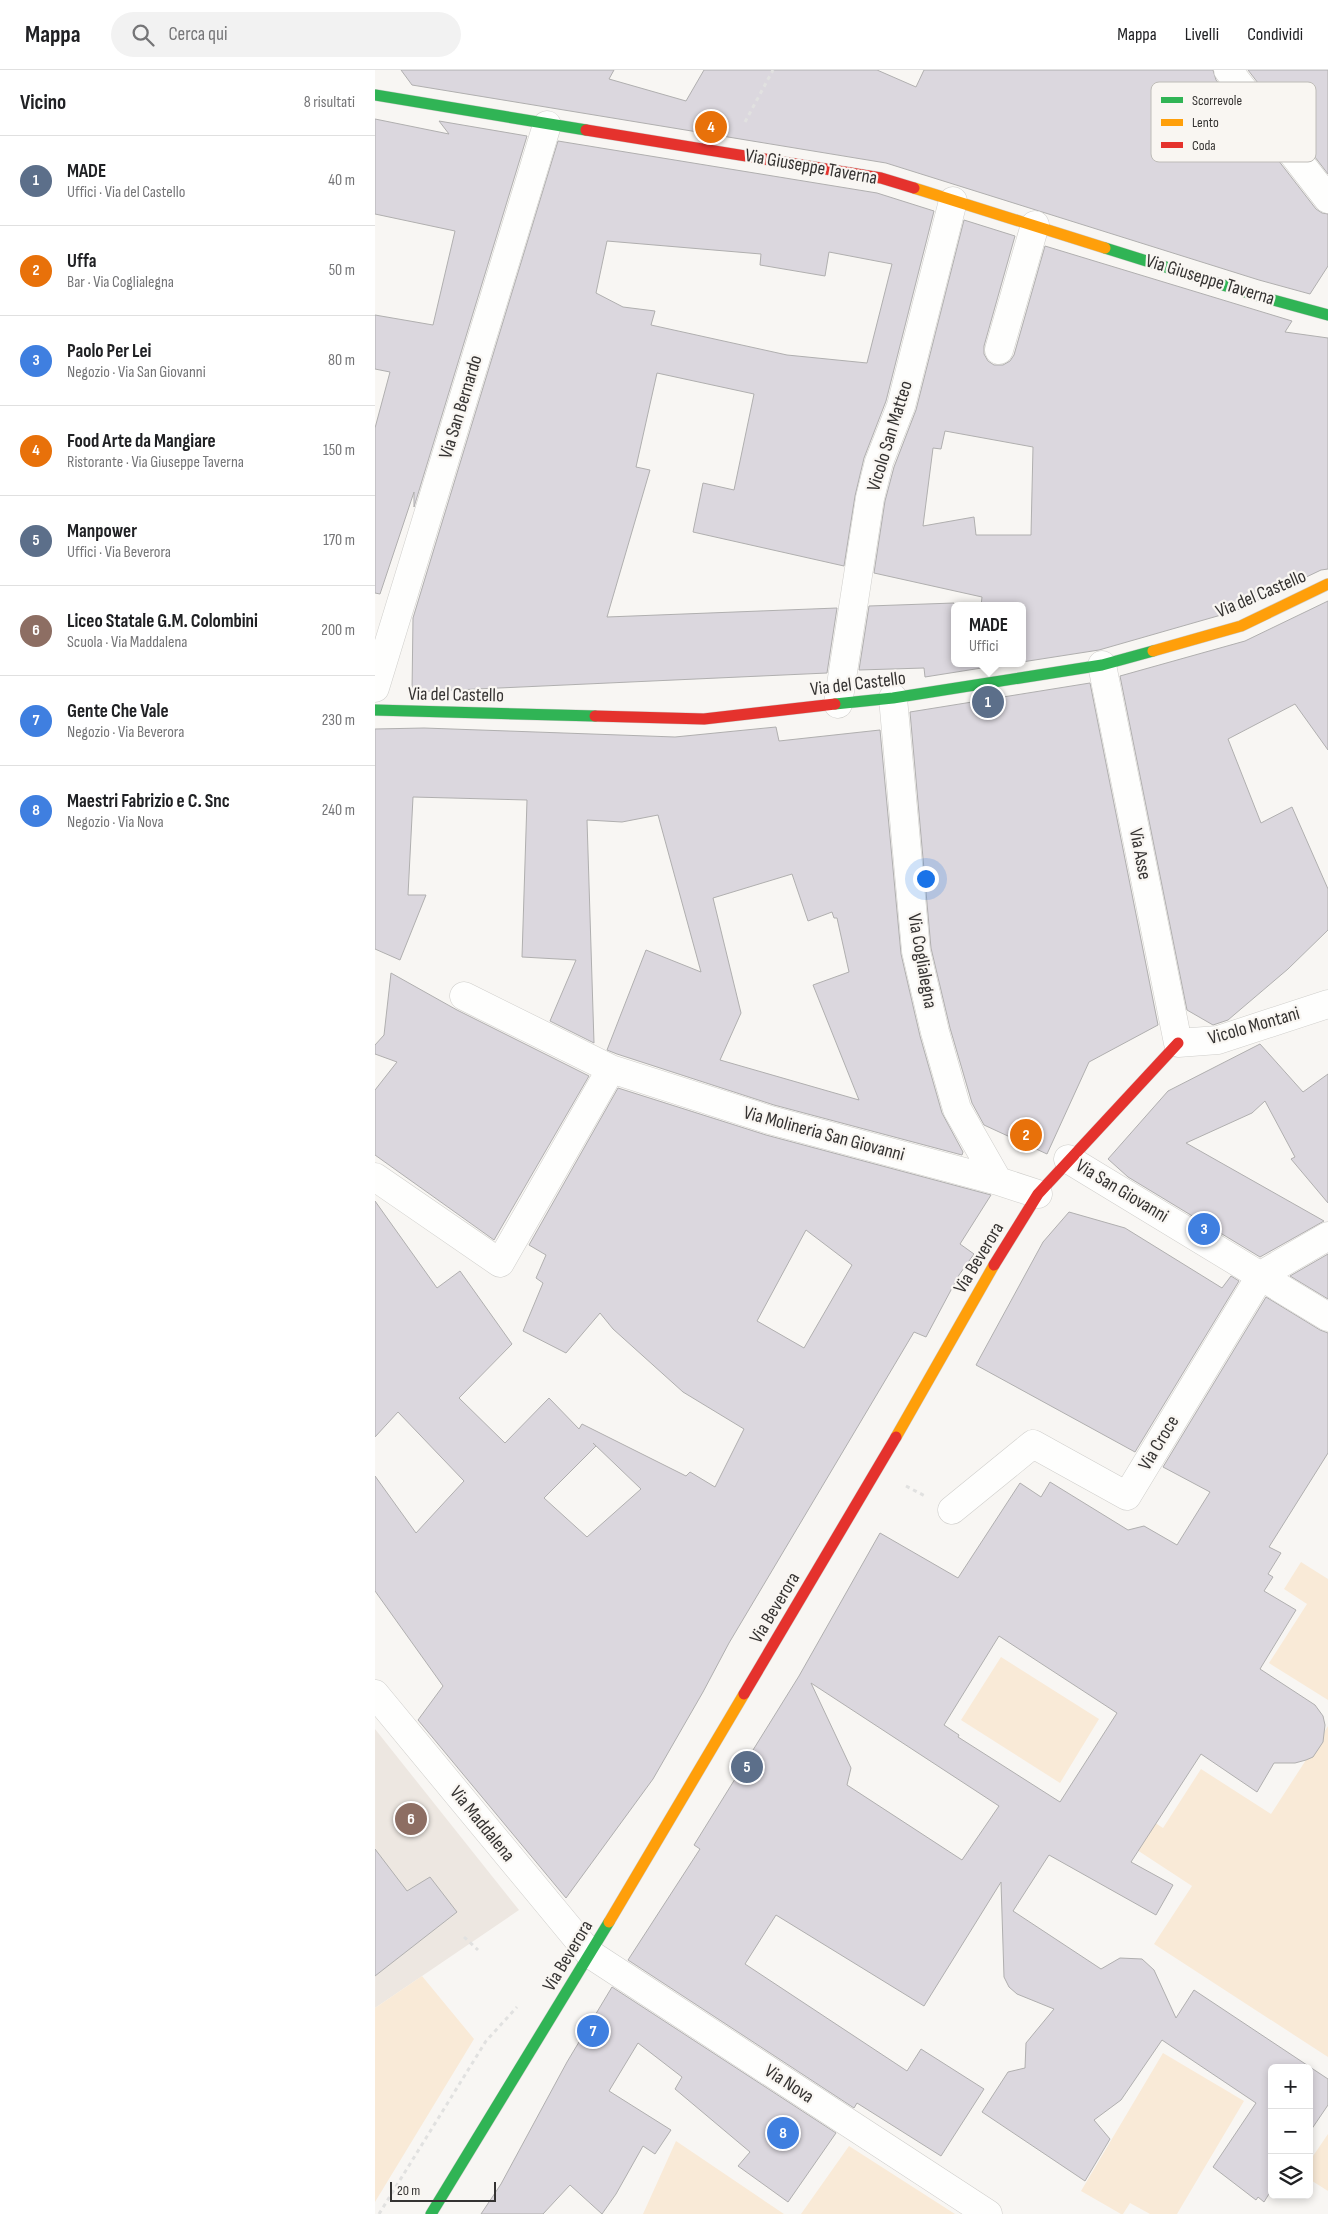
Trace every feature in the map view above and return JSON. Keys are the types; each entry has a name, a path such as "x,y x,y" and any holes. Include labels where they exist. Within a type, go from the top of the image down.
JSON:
{"street":[{"path":"1228,70 1237,82"},
{"name":"Via Giuseppe Taverna","path":"375,95 547,125 881,178 1255,295 1328,315"},
{"name":"Via San Bernardo","path":"375,688 547,125"},
{"path":"1299,162 1328,199"},
{"name":"Vicolo San Matteo","path":"838,704 870,498 879,462 901,406 953,200"},
{"path":"999,350 1035,225"},
{"name":"Via del Castello","path":"375,710 704,719 893,698 1102,665 1241,626 1328,584"},
{"name":"Via Asse","path":"1102,665 1178,1043"},
{"name":"Via Coglialegna","path":"893,698 916,951 935,1032 957,1108 998,1181"},
{"name":"Via Molineria San Giovanni","path":"464,996 611,1069 770,1120 998,1181 1038,1194"},
{"name":"Vicolo Montani","path":"1178,1043 1218,1040 1328,1004"},
{"name":"Via Beverora","path":"431,2214 590,1954 877,1470 993,1266 1038,1194 1178,1043"},
{"path":"375,1177 500,1263 611,1069"},
{"name":"Via San Giovanni","path":"1069,1159 1328,1318"},
{"name":"Via Croce","path":"952,1510 1033,1444 1127,1496 1261,1276 1328,1236"},
{"name":"Via Maddalena","path":"375,1694 590,1954"},
{"name":"Via Nova","path":"590,1954 988,2214"}],"path":[{"path":"728,154 773,70"},
{"path":"877,1470 952,1510"},
{"path":"464,1937 478,1950"},
{"path":"379,2214 486,2041 523,2000"}],"shaded area":[{"path":"1301,1562 1328,1579 1328,1700 1269,1663 1307,1604 1284,1589"},
{"path":"1001,1657 1099,1719 1060,1783 961,1720"},
{"path":"1328,1726 1328,2057 1154,1944 1192,1886 1105,1829 1123,1802 1163,1828 1201,1769 1271,1814"},
{"path":"375,1729 519,1910 375,2008"},
{"path":"422,1976 474,2039 375,2202 375,2008"},
{"path":"1163,2053 1244,2101 1177,2214 1150,2214 1130,2203 1123,2214 1121,2214 1081,2191"},
{"path":"1328,2134 1328,2191 1313,2182 1313,2156"},
{"path":"676,2141 784,2214 643,2214"},
{"path":"849,2146 955,2214 801,2214"}],"building":[{"path":"401,70 614,70 609,79 686,101 704,70 877,70 916,87 924,70 1213,70 1218,82 1151,82 1151,162 1280,162 1316,209 1328,214 1328,266 1310,294 1259,280 886,163 412,85"},
{"path":"1248,70 1328,70 1328,174 1316,158 1316,82 1257,82"},
{"path":"375,119 449,134 439,121 527,136 414,507 414,492 380,594 375,593 375,428 390,372 375,369 375,315 433,325 455,231 375,214"},
{"path":"558,141 877,193 934,211 886,401 864,458 855,496 844,566 693,532 703,483 734,490 754,394 657,373 636,467 650,470 607,617 837,608 827,673 412,692 413,618","holes":["607,241 761,254 760,265 825,276 829,252 892,264 867,363 787,355 651,325 655,311 623,307 596,293"]},
{"path":"964,220 1015,236 984,346 984,354 988,361 994,365 1003,365 1010,361 1014,355 1045,246 1292,321 1285,332 1328,338 1328,569 1321,570 1235,611 1099,650 1026,661 1026,602 981,602 982,597 874,573 885,501 894,467 916,410","holes":["945,431 1033,447 1031,535 976,535 974,517 923,526 933,448 941,449"]},
{"path":"1328,601 1328,750 1295,704 1228,739 1261,823 1292,807 1328,889 1328,930 1288,969 1228,1020 1213,1025 1187,1010 1120,676 1245,641"},
{"path":"951,603 951,667 988,667 925,677 924,668 859,670 869,606"},
{"path":"1090,683 1158,1025 1089,1062 1047,1154 984,1125 972,1103 950,1028 931,948 910,712"},
{"path":"776,727 779,741 880,730 901,954 920,1036 942,1113 963,1152 962,1155 774,1105 607,1050 646,950 701,972 658,815 622,822 587,820 594,1043 550,1021 576,960 522,957 527,800 413,797 408,895 426,895 400,960 375,949 375,729 424,728 675,737","holes":["792,874 808,921 832,912 834,918 837,918 849,972 813,985 859,1100 720,1060 741,1013 713,898"]},
{"path":"391,973 457,1010 589,1076 494,1240 375,1155 375,1090 397,1062 375,1054 375,1045 384,1035"},
{"path":"1260,1044 1303,1092 1328,1074 1328,1203 1291,1159 1295,1157 1265,1101 1252,1113 1186,1143 1324,1221 1260,1257 1128,1177 1108,1159 1168,1091"},
{"path":"618,1088 766,1135 991,1195 960,1244 974,1254 959,1275 926,1337 914,1332 729,1643 653,1779 566,1898 418,1720 443,1686 375,1591 375,1476 416,1533 464,1481 398,1412 375,1437 375,1201 437,1288 460,1271 512,1344 459,1398 505,1443 549,1398 579,1429 582,1424 686,1476 690,1472 715,1487 744,1429 683,1392 613,1329 600,1313 566,1353 523,1331 543,1283 536,1278 546,1255 529,1245","holes":["806,1230 852,1265 804,1348 757,1321","593,1443 641,1489 587,1537 544,1498 596,1446"]},
{"path":"1069,1212 1125,1228 1222,1288 1231,1276 1239,1281 1135,1452 976,1365 1043,1242"},
{"path":"1328,1254 1328,1299 1290,1276"},
{"path":"1266,1297 1328,1333 1328,1453 1269,1547 1281,1553 1268,1574 1273,1577 1264,1591 1296,1610 1260,1669 1315,1705 1323,1716 1325,1725 1323,1742 1313,1757 1306,1760 1295,1763 1274,1763 1257,1792 1201,1754 1131,1862 1173,1885 1156,1915 1049,1855 1013,1911 1101,1969 1120,1958 1142,1959 1154,1970 1176,2018 1194,1990 1305,2064 1268,2064 1268,2196 1264,2202 1258,2197 1256,2200 1213,2167 1256,2103 1162,2040 1121,2100 1094,2120 1110,2139 1085,2181 982,2112 1008,2072 1025,2068 1026,2043 1054,2009 1017,1994 1009,1987 1004,1977 1001,1882 924,2006 776,1915 745,1964 907,2071 921,2049 984,2089 941,2156 857,2103 854,2108 628,1960 700,1849 694,1845 799,1676 880,1533 958,1578 1020,1483 1041,1497 1050,1482 1128,1530 1144,1526 1177,1545 1210,1492 1163,1467","holes":["999,1636 1117,1713 1060,1802 958,1737 959,1735 944,1725","811,1683 999,1806 962,1860 847,1785 851,1768"]},
{"path":"375,1849 407,1891 430,1877 457,1912 375,1976"},
{"path":"612,1987 836,2133 788,2202 738,2166 750,2152 675,2089 682,2077 638,2043 609,2091 671,2130 655,2154 643,2146 616,2194 602,2214 570,2185 543,2214 481,2214 501,2184 567,2062"},
{"path":"1313,2069 1328,2079 1328,2105 1313,2127"}],"traffic: fast":[{"path":"375,95 586,130"},
{"path":"1105,248 1255,295 1328,315"},
{"path":"835,704 893,698 1102,665 1153,651"},
{"path":"375,710 595,716"},
{"path":"431,2214 609,1922"}],"traffic: slow":[{"path":"914,188 1105,248"},
{"path":"1153,651 1241,626 1328,584"},
{"path":"896,1437 994,1265"},
{"path":"609,1922 744,1694"}],"traffic: jam":[{"path":"586,130 881,178 914,188"},
{"path":"595,716 704,719 835,704"},
{"path":"994,1265 1038,1194 1178,1043"},
{"path":"744,1694 896,1437"}],"place":[{"name":"Food Arte da Mangiare","path":"711,127"},
{"name":"MADE","path":"988,702"},
{"name":"Uffa","path":"1026,1135"},
{"name":"Paolo Per Lei","path":"1204,1229"},
{"name":"Manpower","path":"747,1767"},
{"name":"Liceo Statale G.M. Colombini","path":"411,1819"},
{"name":"Gente Che Vale","path":"593,2031"},
{"name":"Maestri Fabrizio e C. Snc","path":"783,2133"}]}
